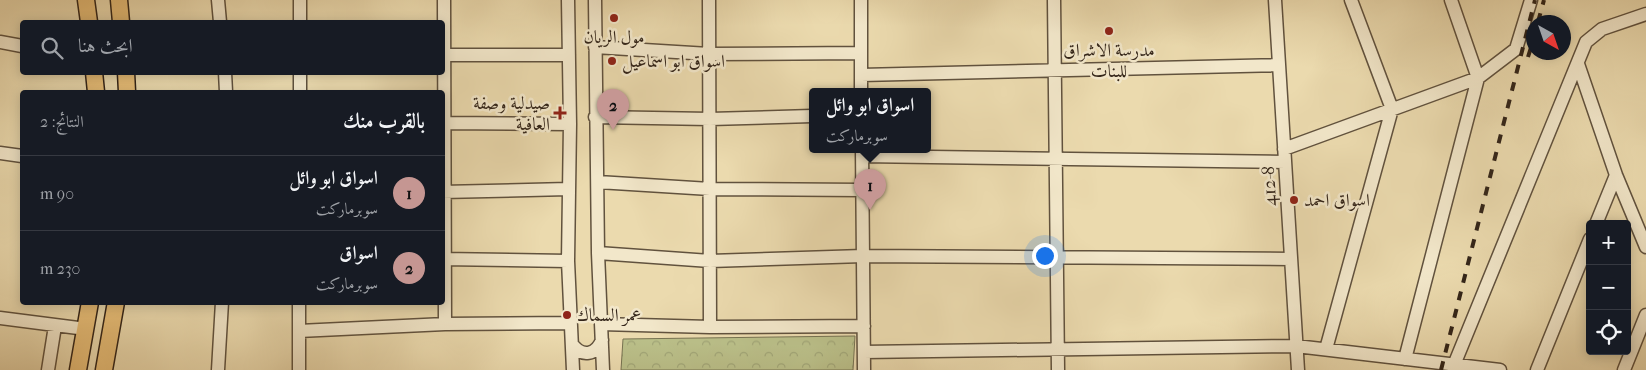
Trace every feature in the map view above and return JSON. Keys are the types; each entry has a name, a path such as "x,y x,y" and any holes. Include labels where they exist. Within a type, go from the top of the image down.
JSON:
{"main road":[{"path":"86,0 89,20"},
{"path":"119,0 122,20"},
{"path":"94,75 96,90"},
{"path":"126,75 127,90"},
{"path":"78,370 90,305"},
{"path":"105,368 116,305"}],"street":[{"path":"218,0 220,20"},
{"path":"300,0 300,20"},
{"path":"444,0 444,20"},
{"path":"568,0 570,124 568,261 569,322 574,370"},
{"path":"595,0 595,117 603,370"},
{"path":"709,0 710,327"},
{"path":"861,0 862,88"},
{"path":"1054,0 1058,370"},
{"name":"412-8","path":"1275,0 1298,370"},
{"path":"1326,349 1392,109 1351,0"},
{"path":"1405,359 1478,78 1451,0"},
{"path":"1284,149 1478,78 1516,49 1531,0"},
{"path":"1454,364 1586,42 1602,29 1646,14"},
{"path":"0,42 20,46"},
{"path":"595,47 709,54 861,53"},
{"path":"445,54 569,55"},
{"path":"1578,64 1616,175 1646,247"},
{"path":"861,76 1279,65"},
{"path":"225,75 226,90"},
{"path":"300,75 300,90"},
{"path":"443,75 443,90"},
{"path":"595,117 710,119 809,116"},
{"path":"445,123 570,124"},
{"path":"0,153 20,156"},
{"path":"862,153 864,370"},
{"path":"894,153 1285,162"},
{"path":"1598,220 1616,175"},
{"path":"598,182 710,190 862,190"},
{"path":"445,192 568,189"},
{"path":"1537,370 1586,249"},
{"path":"598,253 710,261 863,256 1291,259"},
{"path":"445,259 568,261"},
{"path":"218,370 222,305"},
{"path":"299,305 299,370"},
{"path":"445,305 445,324"},
{"path":"1624,370 1646,316"},
{"path":"0,318 86,329"},
{"path":"299,331 445,324 569,322"},
{"path":"601,324 710,327 864,326"},
{"path":"48,370 55,326"},
{"path":"572,344 582,353 588,353 595,351 602,340"},
{"path":"864,352 1296,346 1500,370"}],"green space":[{"path":"855,336 853,370 621,370 623,339"}],"railway":[{"path":"1441,370 1535,0"},
{"path":"1540,15 1544,0"}],"place":[{"name":"مول الريان","path":"614,18"},
{"name":"مدرسة الاشراق للبنات","path":"1109,31"},
{"name":"اسواق ابو اسماعيل","path":"612,61"},
{"name":"صيدلية وصفة العافية","path":"560,113"},
{"name":"اسواق","path":"613,130"},
{"name":"اسواق احمد","path":"1294,200"},
{"name":"اسواق ابو وائل","path":"870,210"},
{"name":"عمر السماك","path":"567,315"}]}
